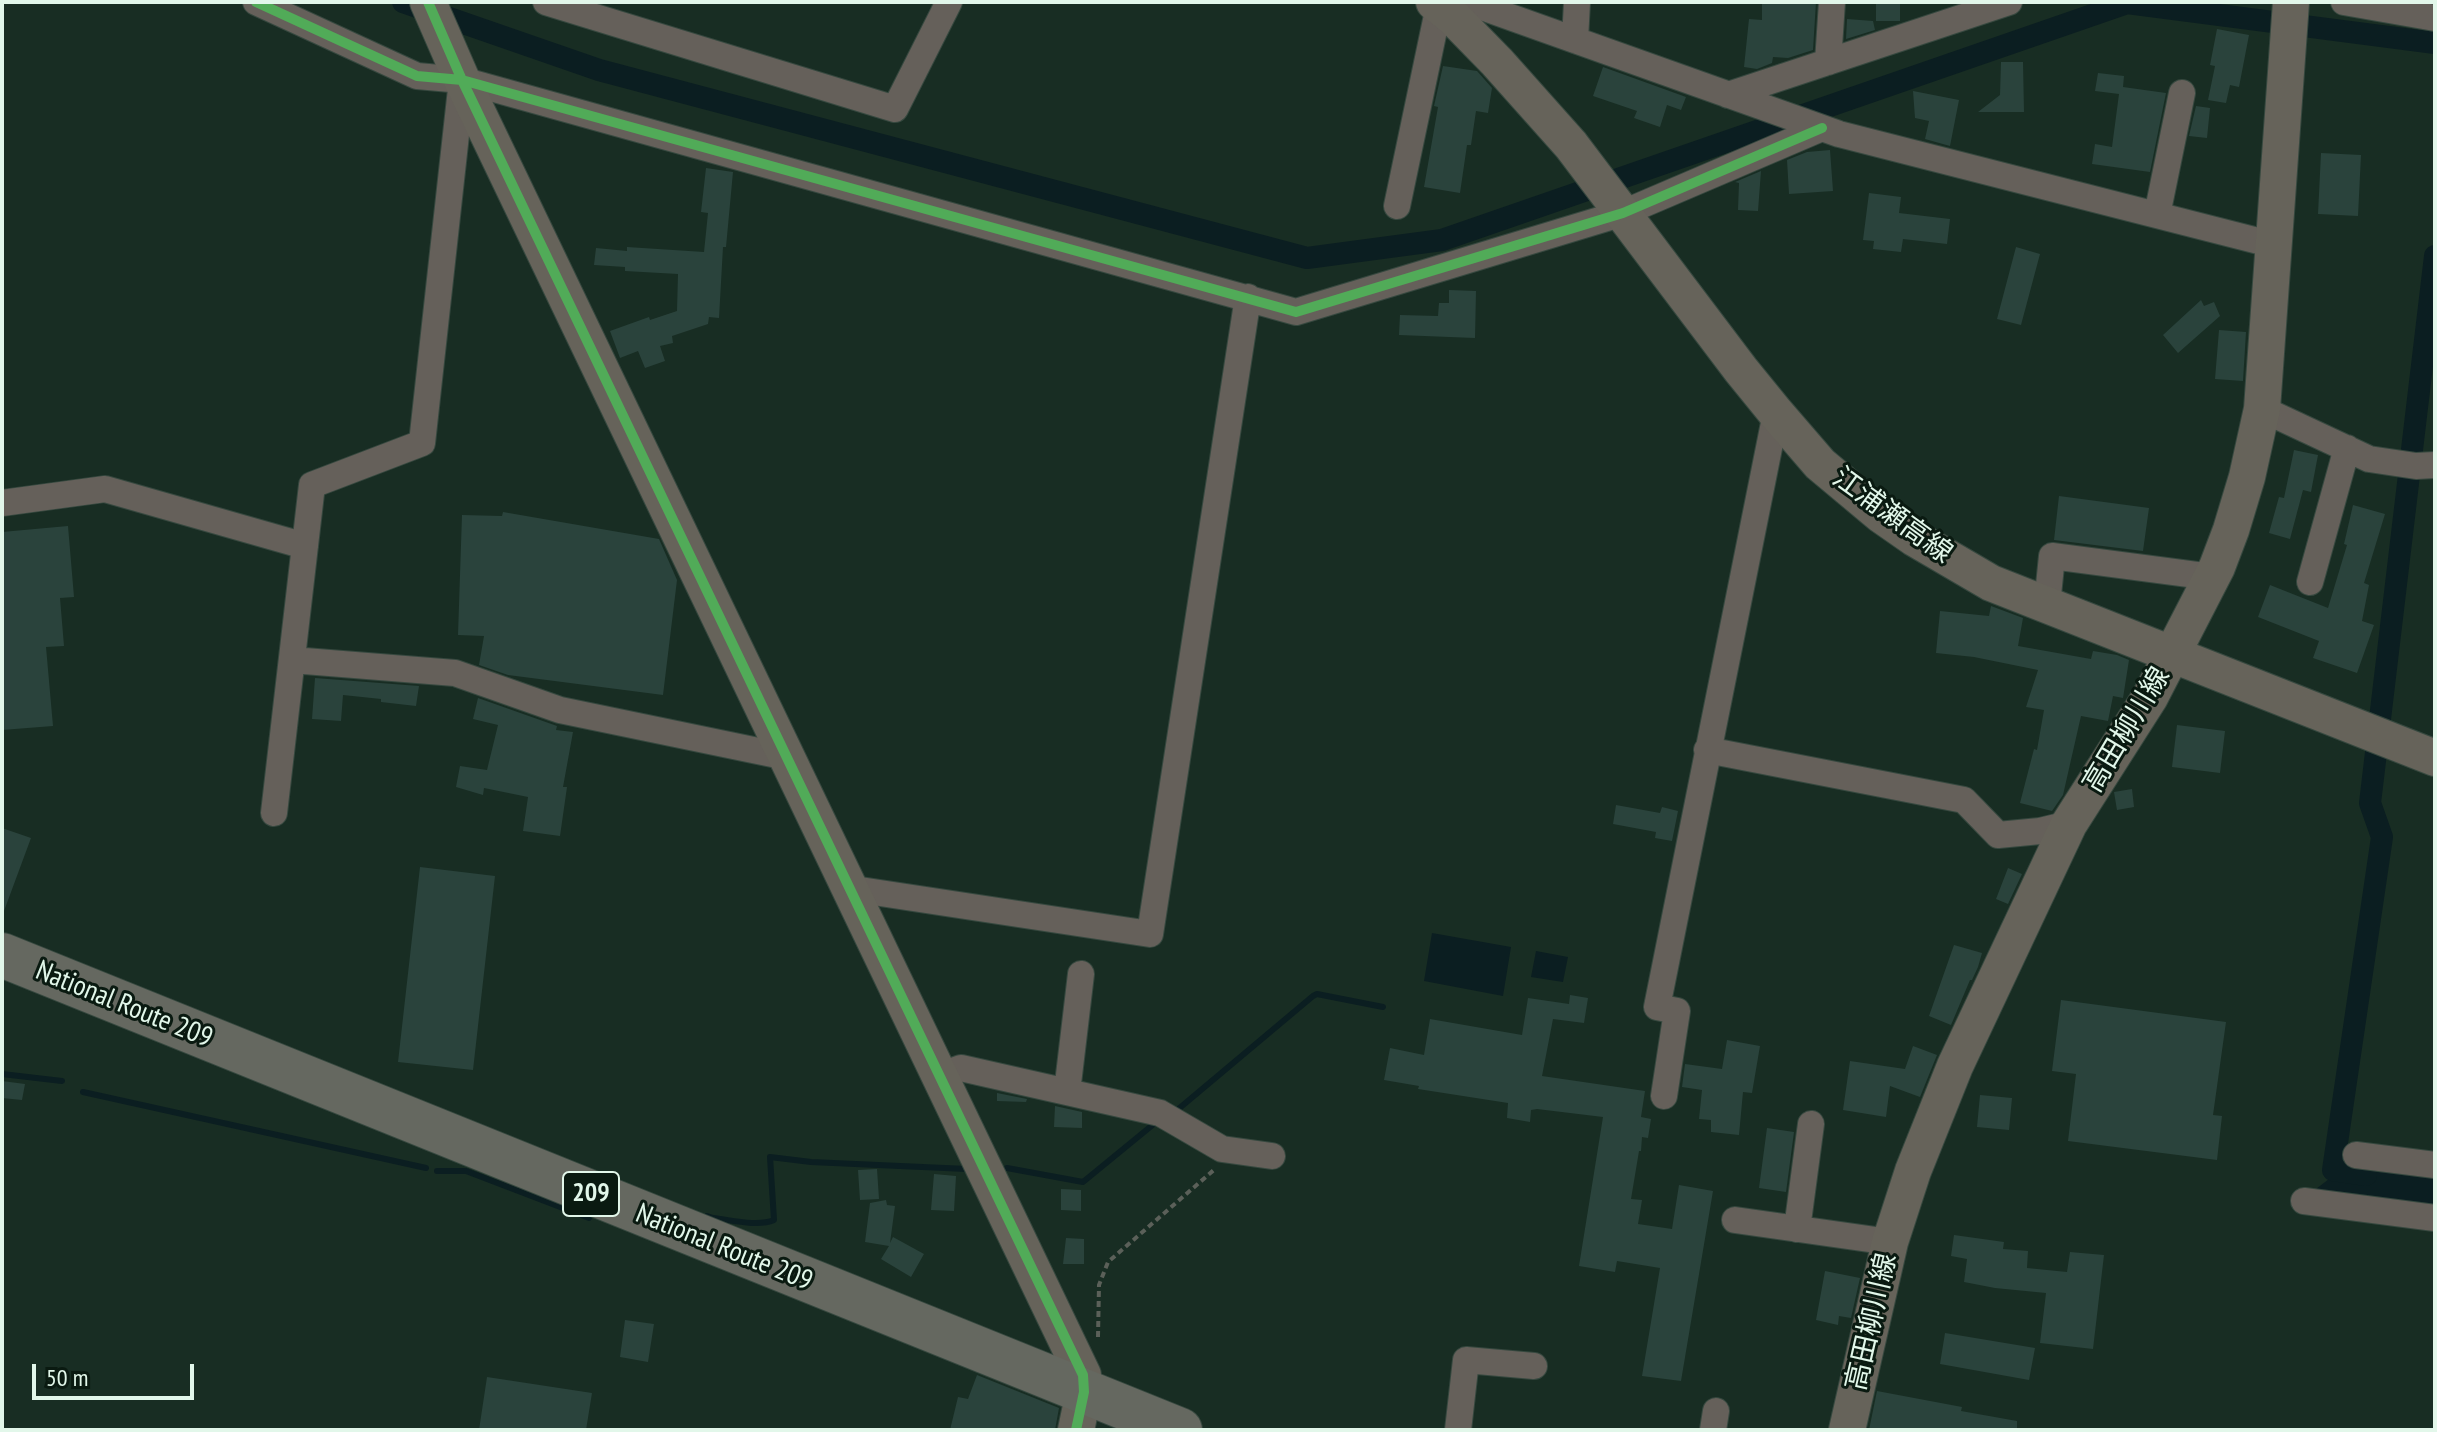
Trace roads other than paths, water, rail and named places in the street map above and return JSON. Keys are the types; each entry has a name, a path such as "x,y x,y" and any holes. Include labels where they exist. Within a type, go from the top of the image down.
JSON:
{"highway":[{"name":"National Route 209","path":"2,955 1080,1411 1180,1430"}],"main road":[{"path":"428,2 458,72 847,888 1083,1375 1080,1411"},
{"name":"高田柳川線","path":"1847,1430 1890,1242 1913,1171 1955,1066 2069,824 2150,697 2212,577 2231,530 2262,409 2258,241 2287,58 2291,2"},
{"name":"江浦瀬高線","path":"1447,3 1571,145 1776,413 1820,464 1881,515 1991,583 2427,755"}],"street":[{"path":"256,2 417,76 458,72 1296,312 1618,206 1831,131"},
{"path":"546,2 895,109 949,2"},
{"path":"1575,40 1577,2"},
{"path":"1828,62 1832,2"},
{"path":"1738,98 1828,62 2009,2"},
{"path":"2344,2 2435,18"},
{"path":"1397,206 1447,3 1575,40 1831,131 2258,241"},
{"path":"274,813 312,485 422,443 458,72"},
{"path":"2157,215 2182,93"},
{"path":"847,888 1150,934 1248,297"},
{"path":"2262,409 2358,454 2416,466 2435,465"},
{"path":"1664,1096 1677,1011 1657,1007 1776,413"},
{"path":"2310,582 2358,454"},
{"path":"2,503 105,489 305,546"},
{"path":"2047,605 2052,556 2212,577"},
{"path":"292,660 455,673 560,710 787,757"},
{"path":"1707,750 1964,800 1998,835 2040,831 2069,824"},
{"path":"1067,1092 1081,974"},
{"path":"939,1076 961,1068 1160,1113 1222,1149 1272,1156"},
{"path":"1797,1229 1811,1124"},
{"path":"2356,1155 2435,1165"},
{"path":"2304,1201 2435,1218"},
{"path":"1735,1220 1890,1242"},
{"path":"1458,1430 1466,1360 1534,1366"}],"water":[{"path":"1432,933 1511,947 1503,996 1424,981"},
{"path":"1536,951 1568,957 1563,982 1531,977"},
{"path":"2351,1162 2435,1173 2435,1205 2316,1189"}],"waterway":[{"path":"403,2 599,70 1307,258 1442,240 2127,3 2435,43"},
{"path":"2366,1175 2333,1170 2382,837 2370,803 2435,256"},
{"path":"1176,1111 1313,996 1317,994 1383,1007"},
{"path":"2,1074 62,1081"},
{"path":"83,1092 426,1168"},
{"path":"1007,1168 1083,1182 1155,1123"},
{"path":"707,1216 752,1223 774,1220 770,1157 811,1162 967,1169"},
{"path":"437,1171 466,1171 589,1218"}]}
